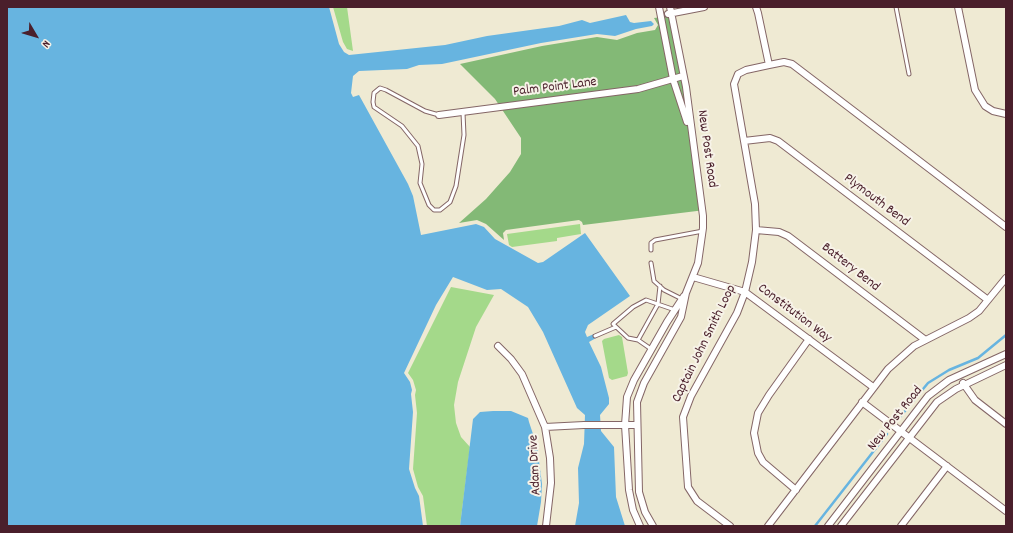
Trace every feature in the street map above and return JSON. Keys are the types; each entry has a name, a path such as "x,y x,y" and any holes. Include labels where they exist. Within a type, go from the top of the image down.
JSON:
{"street":[{"path":"659,7 673,79 692,135"},
{"path":"661,16 671,10 704,7"},
{"path":"756,7 769,65"},
{"path":"958,7 975,90 985,106 993,111 1006,114"},
{"name":"New Post Road","path":"640,526 632,510 628,490 625,424 626,406 630,388 651,350 686,293 698,264 703,231 703,216 692,135 671,10"},
{"name":"Captain John Smith Loop","path":"730,526 697,501 688,487 683,417 688,401 727,333 746,292 752,262 756,230 754,193 734,84 738,74 746,70 784,62 796,67 1006,227"},
{"name":"Palm Point Lane","path":"439,115 638,89 683,76"},
{"name":"Plymouth Bend","path":"744,142 770,138 778,141 988,300"},
{"name":"Battery Bend","path":"756,230 779,232 788,236 924,339"},
{"name":"Constitution Way","path":"693,277 746,292 873,388"},
{"path":"768,526 862,402 896,361 924,339 969,318 979,311 1006,278"},
{"name":"New Post Road","path":"653,526 644,512 641,502 636,407 639,392 681,317 686,293"},
{"path":"796,490 763,462 758,453 754,433 758,413 809,339"},
{"name":"Adam Drive","path":"498,346 511,359 522,374 545,427 550,458 551,483 546,526"},
{"name":"New Post Road","path":"828,526 934,390 1006,354"},
{"name":"New Post Road","path":"841,526 937,402 964,385 1006,365"},
{"path":"960,376 964,385 975,400 1006,424"},
{"path":"862,402 1006,511"},
{"name":"Adam Drive","path":"545,427 625,424 636,425"},
{"path":"910,526 903,524 947,466"}],"lane":[{"path":"896,7 909,74"},
{"path":"439,115 425,111 386,90 380,88 374,93 374,107 402,126 418,146 422,164 420,183 429,205 434,210 440,210 450,202 456,186 464,135 463,112"},
{"path":"651,250 651,243 655,240 703,231"},
{"path":"651,263 653,277 660,286 664,290 682,299"},
{"path":"638,340 658,304 660,286"},
{"path":"651,350 638,340 628,338 613,324 646,300 675,310"},
{"path":"595,336 616,327"}],"green space":[{"path":"333,7 347,7 353,51 347,49 343,42"},
{"path":"670,16 705,210 583,225 579,220 506,230 503,233 504,240 486,224 477,220 459,223 486,199 510,172 521,154 521,138 495,99 460,64 542,46 597,37 617,40 637,33 655,30 658,25 654,18"},
{"path":"580,224 581,234 557,238 557,241 512,247 509,245 507,234"},
{"path":"451,287 494,295 476,327 458,382 454,405 456,423 461,437 470,447 460,526 427,526 423,496 418,487 413,469 417,413 415,395 416,390 413,380 408,373"},
{"path":"619,335 622,337 628,373 627,376 612,380 609,378 602,341 604,339"}],"water":[{"path":"7,7 329,7 339,44 344,52 349,55 445,45 487,36 559,26 582,20 590,23 626,15 630,22 634,23 651,21 654,24 652,26 636,29 615,36 597,34 541,43 442,64 419,65 407,69 359,71 353,76 351,93 353,97 359,95 408,184 413,196 421,235 476,224 484,227 495,239 538,263 543,262 585,233 630,296 588,325 585,332 587,337 594,334 596,338 589,342 601,367 609,398 609,404 600,415 601,431 614,447 616,497 625,526 575,526 579,503 578,468 584,444 585,415 577,408 543,332 528,307 501,289 487,290 453,277 436,305 404,373 410,382 412,390 413,412 409,469 419,496 423,526 7,526"},
{"path":"511,411 528,418 537,446 542,484 537,526 460,526 473,419 480,412"}],"waterway":[{"path":"900,417 928,383 949,370 978,358 1006,335"},
{"path":"815,526 887,434"}]}
